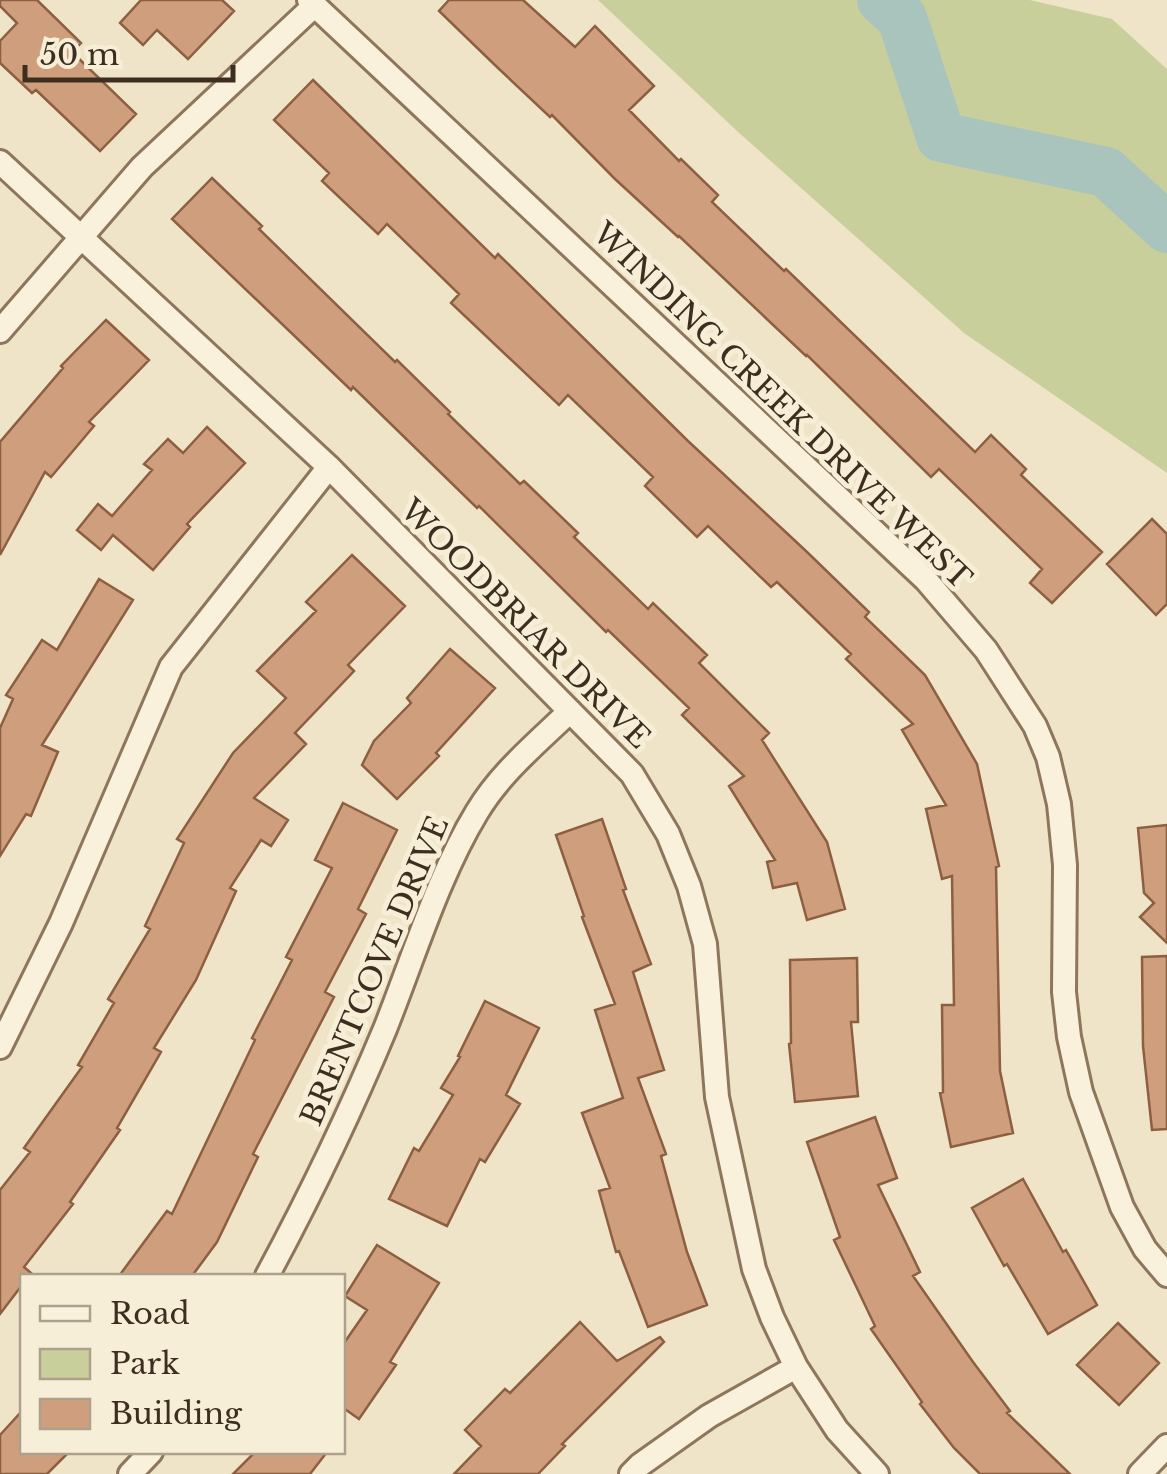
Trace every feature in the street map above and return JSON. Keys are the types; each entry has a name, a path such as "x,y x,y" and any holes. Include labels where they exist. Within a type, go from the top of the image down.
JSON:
{"street":[{"path":"0,331 142,167 312,3"},
{"name":"WINDING CREEK DRIVE WEST","path":"312,3 926,580 986,650 1035,726 1055,788 1065,865 1064,992 1081,1092 1122,1207 1146,1249 1167,1275"},
{"name":"WOODBRIAR DRIVE","path":"0,162 329,467 632,774 668,834 690,886 705,944 717,1097 754,1270 796,1367 837,1430 876,1474"},
{"path":"0,1047 61,923 170,666 329,467"},
{"name":"BRENTCOVE DRIVE","path":"268,1274 306,1203 383,1033 448,869 478,811 509,769 570,711"},
{"path":"632,1474 708,1416 796,1367"},
{"path":"1140,1474 1167,1446"},
{"path":"130,1474 149,1454"}],"green space":[{"path":"598,0 1030,0 1112,19 1167,69 1167,473 964,333 737,131"}],"building":[{"path":"0,0 37,0 81,43 72,52 136,114 100,151 36,90 32,93 0,63 0,41 17,23 0,6"},
{"path":"141,0 222,0 234,11 188,59 157,30 143,45 120,23"},
{"path":"449,0 523,0 575,47 595,26 654,86 629,110 718,195 712,202 975,452 991,435 1026,469 1021,475 1102,552 1052,603 1030,583 1042,569 939,469 931,477 807,355 498,68 439,11"},
{"path":"313,80 869,612 865,617 925,675 977,764 999,866 996,867 1000,1071 1013,1133 951,1147 940,1093 942,1005 954,1005 952,876 942,879 926,809 946,805 902,730 913,724 846,659 851,654 777,582 771,587 708,526 697,537 645,486 653,477 568,395 559,405 451,303 459,294 387,224 378,234 322,181 329,173 274,120"},
{"path":"212,178 262,226 259,229 520,484 524,481 578,533 574,537 648,609 653,603 707,655 699,663 769,733 762,740 827,842 845,909 807,920 797,883 773,888 767,862 775,860 729,786 744,776 682,715 689,708 172,219"},
{"path":"106,320 149,360 89,422 94,426 51,477 45,472 0,555 0,442 61,366"},
{"path":"207,427 245,463 187,524 190,527 153,570 113,535 101,550 77,530 98,504 112,516 152,470 144,464 168,439 183,453"},
{"path":"1152,519 1167,534 1167,604 1156,615 1107,564"},
{"path":"352,555 405,606 348,665 354,671 295,733 306,744 254,798 288,820 271,846 261,840 230,888 236,891 196,980 154,1048 161,1052 117,1128 120,1130 70,1202 73,1204 24,1267 31,1273 20,1274 20,1288 0,1314 0,1190 30,1152 24,1148 82,1067 78,1065 114,1003 108,999 150,929 145,926 184,843 177,839 233,753 286,698 257,671 316,611 306,602"},
{"path":"99,579 133,600 42,745 58,752 31,816 26,814 0,856 0,728 13,699 6,695 42,640 57,650"},
{"path":"450,649 495,688 436,753 439,756 397,799 362,765 374,741 411,703 407,698"},
{"path":"343,803 397,830 358,909 366,914 325,992 334,997 253,1154 258,1157 217,1242 193,1274 120,1274 167,1211 172,1214 255,1040 252,1038 292,960 286,957 332,868 315,860"},
{"path":"602,819 651,964 633,972 664,1070 638,1078 666,1154 661,1156 687,1252 707,1305 648,1327 619,1251 616,1252 599,1191 610,1188 582,1113 623,1098 595,1010 615,1004 556,835"},
{"path":"1167,825 1167,943 1140,917 1154,903 1144,893 1138,828"},
{"path":"1167,956 1167,1129 1152,1130 1143,1046 1142,957"},
{"path":"857,958 858,1022 851,1022 858,1096 795,1102 789,1044 790,960"},
{"path":"485,1001 539,1028 506,1095 520,1104 485,1162 480,1159 447,1226 389,1199 414,1148 419,1151 453,1095 441,1088"},
{"path":"875,1117 897,1178 878,1185 920,1272 913,1276 1010,1411 1007,1413 1070,1474 980,1474 920,1404 871,1329 875,1326 834,1240 840,1237 807,1142"},
{"path":"1023,1179 1097,1305 1048,1334 972,1208"},
{"path":"377,1245 439,1283 390,1362 396,1365 359,1419 345,1409 345,1342 367,1310 345,1296"},
{"path":"580,1322 617,1361 660,1337 664,1342 562,1444 565,1446 538,1474 454,1474 481,1446 465,1430 505,1389 510,1393"},
{"path":"1118,1323 1159,1363 1119,1405 1077,1365"},
{"path":"20,1413 20,1454 67,1454 47,1474 0,1474 0,1435"},
{"path":"253,1454 325,1454 310,1474 233,1474"}],"waterway":[{"path":"882,0 902,18 941,137 1106,172 1167,228"}]}
